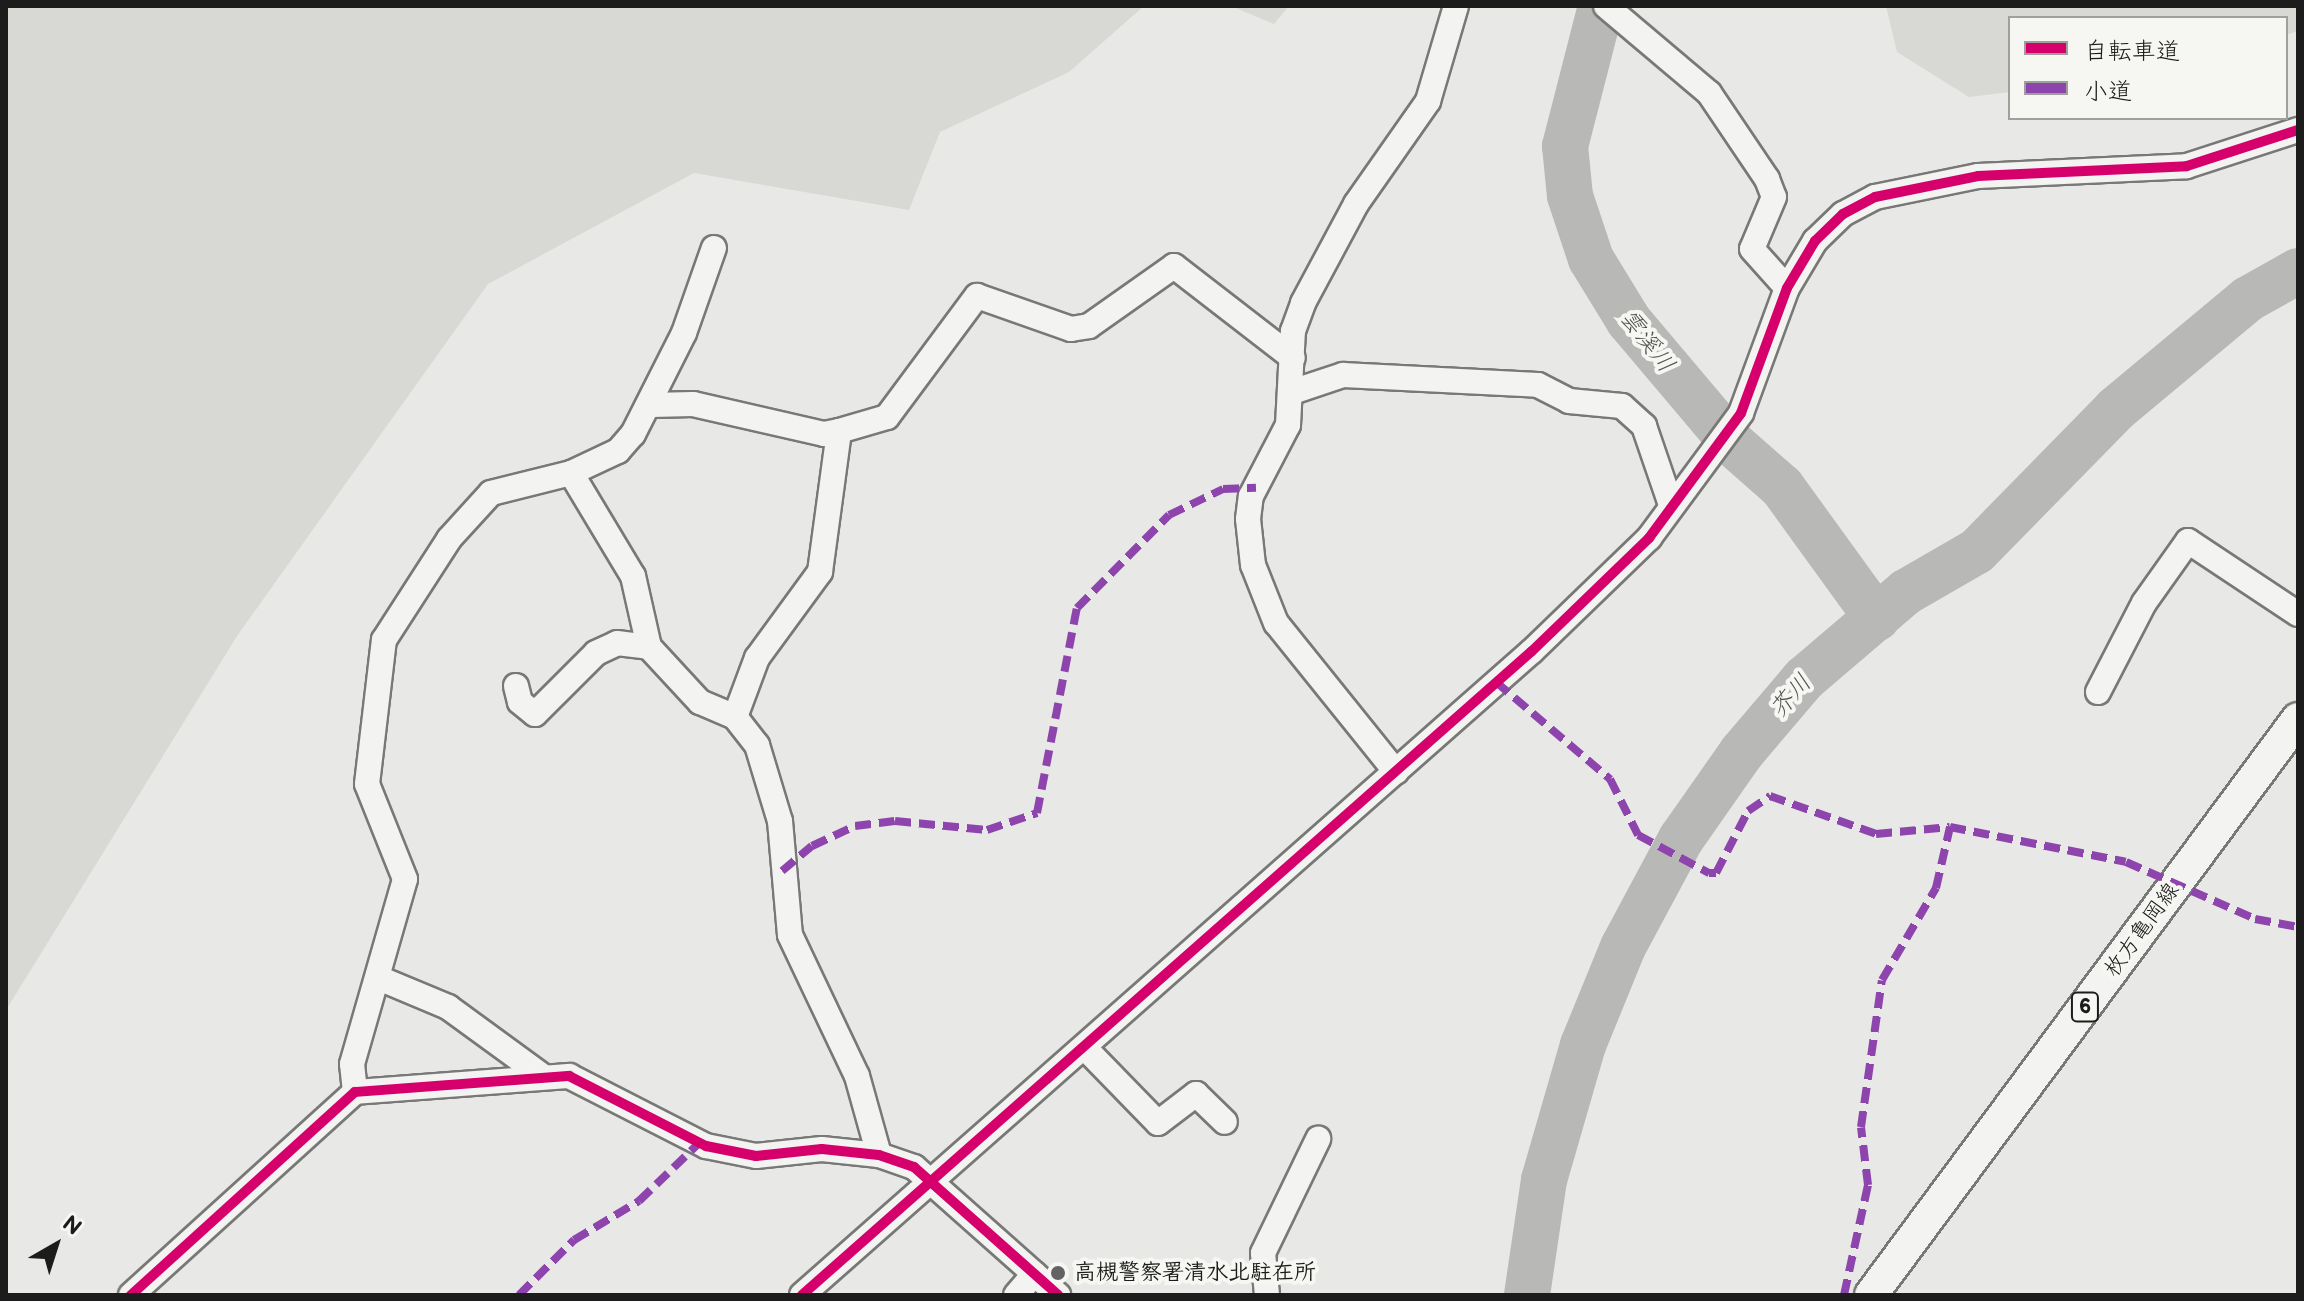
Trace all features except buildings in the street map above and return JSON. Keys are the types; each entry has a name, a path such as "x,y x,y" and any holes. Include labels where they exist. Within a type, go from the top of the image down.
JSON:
{"main road":[{"name":"枚方亀岡線","path":"1871,1295 2298,719"}],"street":[{"path":"1396,772 1295,652 1253,565 1251,496 1288,425 1295,391 1293,331 1317,274 1428,101 1456,6"},
{"path":"1622,13 1709,93 1767,179 1774,197 1752,249 1787,288"},
{"path":"802,1295 1396,772 1625,562 1734,422 1787,288 1815,241 1875,197 1978,176 2187,166 2298,130"},
{"path":"355,1092 352,1064 381,979 405,879 367,784 384,640 449,539 491,493 571,473 618,451 651,405 714,248"},
{"path":"651,405 693,404 816,432 839,431 887,417 977,296 1071,329 1089,326 1174,266 1293,358"},
{"path":"1295,391 1343,375 1528,384 1569,401 1622,406 1644,426 1671,505"},
{"path":"735,717 757,658 820,572 839,431"},
{"path":"571,473 633,576 649,647 700,702 735,717 757,745 773,787 790,935 857,1076 879,1155"},
{"path":"2098,692 2144,603 2188,541 2298,614"},
{"path":"516,686 520,702 535,714 596,653 617,643 649,647"},
{"path":"381,979 448,1007 544,1077"},
{"path":"1084,1047 1158,1123 1196,1094 1225,1122"},
{"path":"131,1295 355,1092 544,1077 598,1085 671,1133 706,1146 756,1156 822,1149 879,1155 932,1183 1058,1295"},
{"path":"1267,1295 1263,1253 1318,1139"},
{"path":"1016,1295 1034,1274"}],"shaded area":[{"path":"6,6 1144,6 1069,72 940,132 909,210 694,173 488,284 237,636 6,1010"},
{"path":"1231,6 1289,6 1274,24"},
{"path":"1886,6 2298,6 2298,31 2288,34 2288,16 2008,16 2008,92 1969,97 1897,52"}],"waterway":[{"name":"雲溪川","path":"1601,6 1565,146 1570,196 1591,259 1629,321 1733,444 1782,487 1877,618"},
{"name":"芥川","path":"1527,1295 1544,1180 1583,1045 1623,947 1681,839 1742,752 1804,679 1906,592 1977,551 2116,409 2248,299 2298,271"}],"marked path":[{"path":"782,871 812,846 855,826 895,821 987,830 1037,813 1077,608 1169,515 1223,489 1256,488"},
{"path":"1496,682 1610,779 1638,835 1709,873 1716,873 1748,811 1770,796 1876,834 1950,827 2126,862 2255,919 2298,927"},
{"path":"1844,1295 1868,1185 1861,1127 1882,980 1936,888 1950,827"},
{"path":"519,1295 574,1240 639,1201 699,1143"}],"cycle path":[{"path":"802,1295 1532,651 1649,538 1741,413 1787,288 1815,241 1843,214 1875,197 1978,176 2187,166 2298,130"},
{"path":"131,1295 355,1092 569,1076 706,1146 756,1156 822,1149 879,1155 914,1167 1058,1295"}],"place":[{"name":"高槻警察署清水北駐在所","path":"1058,1273"}]}
